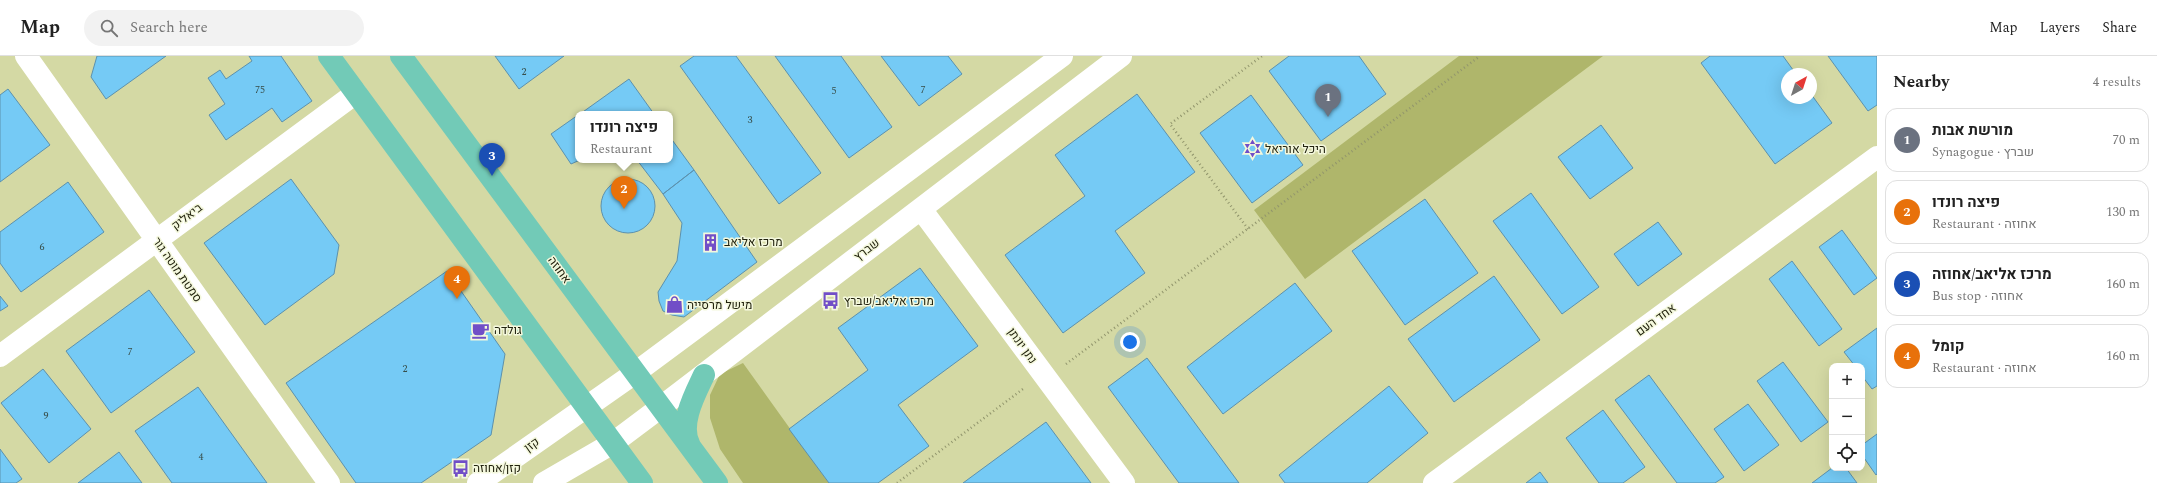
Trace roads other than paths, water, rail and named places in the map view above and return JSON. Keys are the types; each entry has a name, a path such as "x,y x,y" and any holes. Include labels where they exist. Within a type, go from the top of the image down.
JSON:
{"main road":[{"path":"329,56 642,483"},
{"name":"אחוזה","path":"401,56 717,483"},
{"path":"695,454 686,439 688,417 704,375"}],"street":[{"name":"סמטת מוטה גור","path":"26,56 328,483"},
{"path":"585,407 635,373 1062,56"},
{"name":"שברץ","path":"612,443 704,375 1121,56"},
{"name":"ביאליק","path":"0,356 356,93"},
{"name":"אחד העם","path":"1434,483 1877,157"},
{"name":"נתן יונתן","path":"921,209 1124,483"},
{"name":"קזן","path":"478,483 585,407"},
{"path":"544,483 612,443"}],"place":[{"name":"מורשת אבות","path":"1328,117"},
{"name":"היכל אוריאל","path":"1252,149"},
{"name":"מרכז אליאב/אחוזה","path":"492,176"},
{"name":"פיצה רונדו","path":"624,209"},
{"name":"מרכז אליאב","path":"711,242"},
{"name":"קומל","path":"457,299"},
{"name":"מרכז אליאב/שברץ","path":"831,301"},
{"name":"מישל מרסייה","path":"674,305"},
{"name":"גולדה","path":"481,330"},
{"name":"קזן/אחוזה","path":"460,468"}]}
